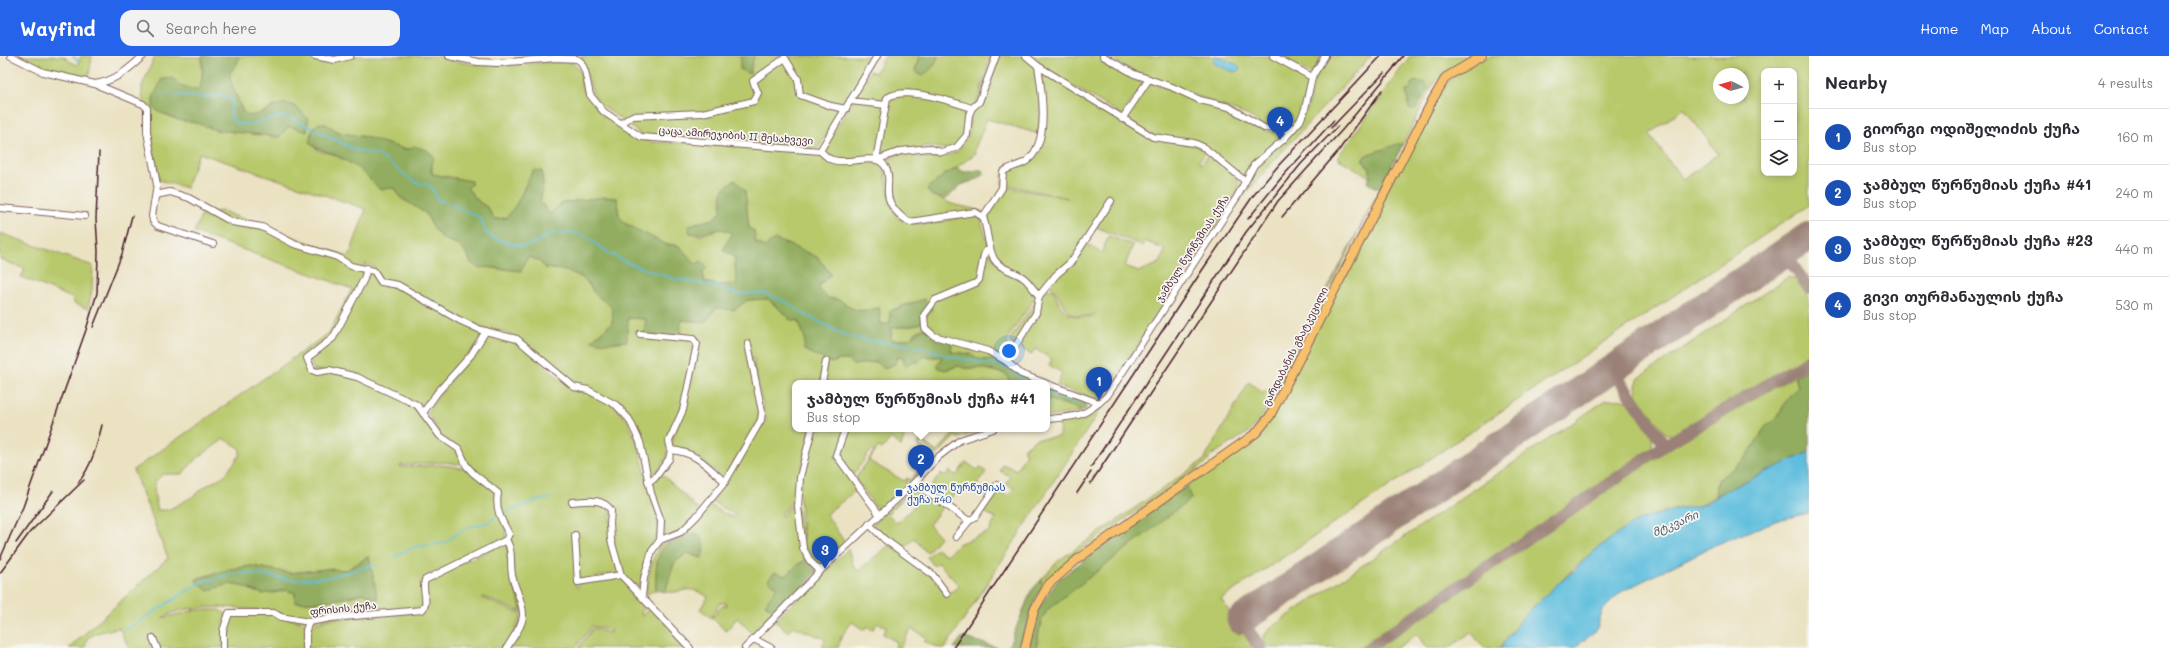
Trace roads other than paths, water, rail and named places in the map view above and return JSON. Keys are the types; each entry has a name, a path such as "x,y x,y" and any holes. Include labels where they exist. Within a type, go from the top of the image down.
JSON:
{"main road":[{"name":"გარდაბანის გზატკეცილი","path":"1025,648 1034,610 1049,584 1079,558 1256,434 1270,416 1433,99 1446,77 1482,56"}],"street":[{"path":"11,56 43,72 95,84 140,101 147,108 147,132 158,185 152,216 153,221 158,226 213,244"},
{"path":"95,84 110,81 119,76 143,56"},
{"path":"315,56 335,60 350,56"},
{"name":"ცაცა ამირეჯიბის II შესახვევი","path":"449,56 466,60 492,63 572,58 581,62 590,95 604,112 622,123 634,133 649,139 760,145 820,151 877,56"},
{"path":"820,151 830,159 842,161 876,160 901,151 929,148 941,152 956,148 967,135 972,108 979,102 996,56"},
{"path":"1026,56 1038,66 1154,137 1194,143 1205,148 1245,181"},
{"path":"1103,56 1134,74 1200,100 1230,107 1264,128 1291,130"},
{"path":"1273,56 1312,76"},
{"name":"ჯამბულ წურწუმიას ქუჩა","path":"1050,419 1078,417 1099,403 1114,386 1228,211 1254,165 1283,140 1300,121 1305,109 1312,76 1325,56"},
{"path":"622,123 632,116 702,113 754,101 758,93 753,81 785,58 798,79 800,95 831,106 846,109"},
{"path":"983,217 1002,188 1002,172 1029,159 1037,146 1041,135 1042,98 1038,66"},
{"path":"1122,118 1149,79"},
{"path":"876,160 886,98 893,94 920,95 972,108"},
{"path":"850,101 886,105"},
{"path":"876,160 882,163 888,171 888,195 890,201 902,218 910,222 975,212 983,217 987,229 990,250 995,261 1002,268 1014,272 1025,279 1039,296"},
{"path":"156,195 170,192 188,198 232,222 262,227 294,244 337,257 351,266 367,268 374,271 381,282 398,286 459,320 486,331 517,339 574,387 588,390 616,405 629,419 640,442 651,493 661,521 660,540 652,551 644,578 642,596"},
{"path":"1006,361 1036,313 1039,296 1056,275 1071,262 1111,201"},
{"path":"0,208 85,216"},
{"path":"990,250 986,251 984,254 979,280 976,283 935,300 924,314 925,328 934,336 988,351 1006,361 1021,374 1038,380"},
{"path":"367,268 364,279 333,338 307,358 312,370 317,372 329,370 358,377 417,405 440,436 459,449 468,468 498,492 497,513 508,534 506,540 509,545 512,579 520,596 523,616 520,625 507,648"},
{"path":"423,413 437,394 471,355 486,331"},
{"path":"640,334 682,336 693,338 697,344 683,410 669,441 671,450 665,466 654,479 648,481"},
{"path":"660,540 681,532 725,482 761,420 762,412 748,344"},
{"path":"823,380 826,361"},
{"path":"1050,384 1099,403"},
{"path":"1081,396 1089,403 1087,412"},
{"path":"811,432 800,477 798,506 803,548 810,561 820,571"},
{"path":"845,432 836,455 879,514"},
{"path":"745,648 820,571 879,514 914,483 952,445 985,432"},
{"path":"671,450 684,451 694,455 725,482"},
{"path":"914,483 969,521"},
{"path":"956,537 969,521 975,517 997,485"},
{"path":"572,502 603,501 611,510 611,540 621,575 690,648"},
{"path":"869,524 884,539 932,574 947,594"},
{"path":"575,535 578,582 621,575"},
{"name":"ფრისის ქუჩა","path":"223,648 223,631 229,613 274,613 281,617 309,622 331,618 422,610 424,607 425,580 506,540"},
{"path":"306,648 306,630 309,622"},
{"path":"153,638 157,648"},
{"path":"754,639 771,648"}],"water":[{"path":"1216,56 1238,65 1240,67 1239,70 1234,72 1214,64 1213,60"},
{"name":"მტკვარი","path":"1809,452 1809,513 1778,520 1715,545 1621,592 1603,610 1596,631 1581,642 1576,648 1500,648 1524,616 1554,587 1575,570 1592,552 1630,525 1644,518 1682,508 1703,505 1725,491"}],"waterway":[{"path":"73,56 78,61"},
{"path":"587,57 591,56"},
{"path":"164,94 204,97 222,95 232,100 231,117 237,124 254,124 281,116 294,119 353,149 379,155 415,182 431,186 438,200 481,218 486,233 496,239 520,246 531,245 552,233 568,232 587,236 601,248 623,261 672,278 713,286 738,294 765,293 788,303 802,313 847,336 872,341 922,347 948,356 1003,366 1013,371 1023,380"},
{"path":"1050,394 1077,403"},
{"path":"502,514 535,501 551,498"},
{"path":"395,556 414,547 444,543 466,528 486,523 496,517"},
{"path":"122,632 203,581 215,580 221,576 247,573 294,580 330,577 372,565 377,566"}],"railway":[{"path":"953,648 1203,269 1253,196 1278,166 1381,56"},
{"path":"1394,67 1403,56"},
{"path":"1090,484 1278,201 1343,129 1397,64"},
{"path":"1331,128 1384,73"},
{"path":"1282,217 1339,150 1382,90"},
{"path":"1248,219 1282,177 1334,120"},
{"path":"1091,467 1246,232 1301,164 1338,126"},
{"path":"0,559 23,507 86,330 97,293 98,251 96,219 99,152"},
{"path":"93,327 122,254 132,216"},
{"path":"78,483 87,470 96,448 102,425"},
{"path":"1077,493 1091,472"},
{"path":"0,573 30,532 84,480"},
{"path":"16,543 53,491"}],"place":[{"name":"გივი თურმანაულის ქუჩა","path":"1280,140"},
{"name":"გიორგი ოდიშელიძის ქუჩა","path":"1099,400"},
{"name":"ჯამბულ წურწუმიას ქუჩა #41","path":"921,478"},
{"name":"ჯამბულ წურწუმიას ქუჩა #40","path":"899,493"},
{"name":"ჯამბულ წურწუმიას ქუჩა #23","path":"825,569"}]}
